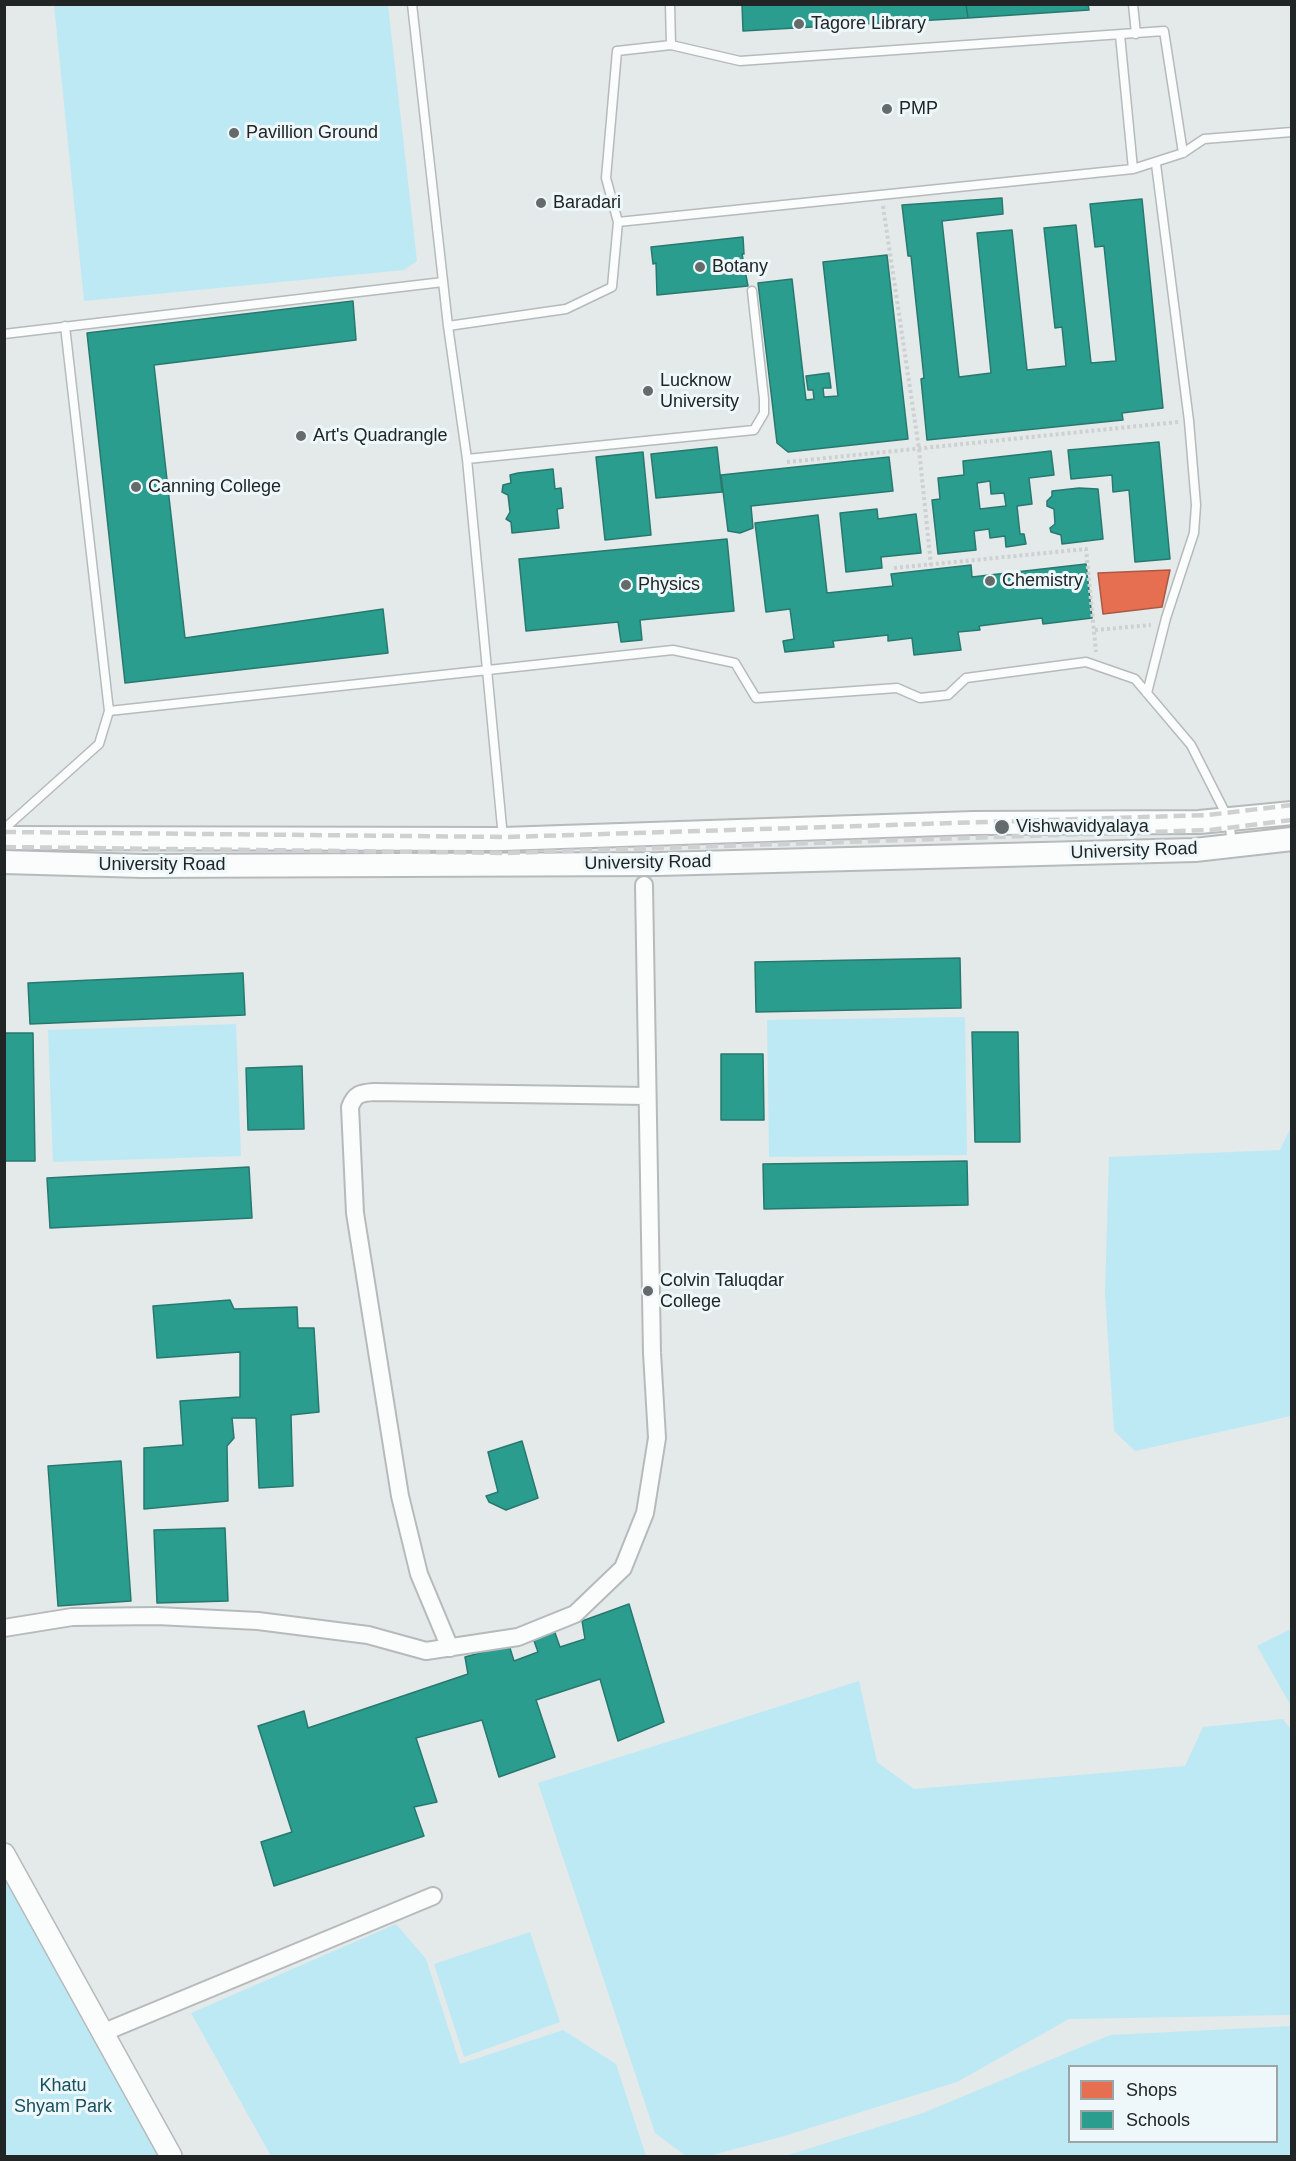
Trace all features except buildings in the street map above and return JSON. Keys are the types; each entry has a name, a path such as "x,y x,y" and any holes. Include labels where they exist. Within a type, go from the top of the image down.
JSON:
{"main road":[{"name":"University Road","path":"4,837 503,839 973,823 1229,820 1292,813"},
{"name":"University Road","path":"4,862 644,874 1195,850 1292,839"}],"street":[{"path":"4,1628 72,1617 157,1616 294,1626 368,1635 426,1651 518,1637 575,1614 623,1568 645,1513 657,1438 651,1353 644,874"},
{"path":"450,1648 419,1574 400,1496 355,1213 350,1107 354,1097 362,1093 374,1092 647,1096"},
{"path":"4,1854 171,2157"},
{"path":"102,2033 433,1896"}],"lane":[{"path":"412,4 448,326 466,459 503,839"},
{"path":"670,4 671,45"},
{"path":"1133,4 1136,34"},
{"path":"448,326 566,309 612,287 618,222 606,178 617,51 671,45 740,61 1164,31 1183,153"},
{"path":"1120,35 1133,170"},
{"path":"618,222 1133,170 1183,153 1204,139 1292,132"},
{"path":"1147,693 1165,623 1194,533 1196,505 1189,421 1156,164"},
{"path":"4,334 443,282"},
{"path":"466,459 753,430 764,413 764,399 752,291"},
{"path":"4,829 99,744 109,711 65,326"},
{"path":"109,711 485,668 673,650 735,663 756,698 897,688 920,698 948,695 966,678 1086,662 1135,678 1191,745 1229,820 1232,846"}],"path":[{"path":"881,197 920,448 931,565"},
{"path":"788,462 1189,421"},
{"path":"894,568 1086,549 1095,630 1096,665"},
{"path":"1095,630 1165,623"}],"green space":[{"name":"Pavillion Ground","path":"54,5 388,5 417,261 404,270 84,301"},
{"path":"965,1017 967,1155 769,1157 767,1020"},
{"path":"236,1024 241,1156 53,1162 48,1030"},
{"path":"1291,1127 1291,1416 1135,1451 1114,1431 1105,1294 1109,1157 1280,1150"},
{"path":"1291,1629 1291,1706 1257,1646"},
{"path":"859,1681 877,1762 914,1789 1185,1766 1203,1727 1283,1719 1292,1731 1291,2015 1069,2019 957,2082 781,2137 708,2156 686,2156 655,2133 538,1783"},
{"name":"Khatu Shyam Park","path":"4,1864 165,2156 5,2156"},
{"path":"396,1924 426,1959 460,2064 563,2030 616,2064 646,2156 271,2156 191,2013"},
{"path":"530,1932 560,2022 464,2057 434,1964"},
{"path":"1291,2026 1291,2156 785,2156 923,2113 1110,2035"}],"railway":[{"path":"4,832 508,837 1208,815 1292,805"},
{"path":"4,847 508,853 1210,830 1292,820"}],"place":[{"name":"Tagore Library","path":"799,24"},
{"name":"PMP","path":"887,109"},
{"name":"Pavillion Ground","path":"234,133"},
{"name":"Baradari","path":"541,203"},
{"name":"Botany","path":"700,267"},
{"name":"Lucknow University","path":"648,391"},
{"name":"Art's Quadrangle","path":"301,436"},
{"name":"Canning College","path":"136,487"},
{"name":"Chemistry","path":"990,581"},
{"name":"Physics","path":"626,585"},
{"name":"Vishwavidyalaya","path":"1002,827"},
{"name":"Colvin Taluqdar College","path":"648,1291"}]}
